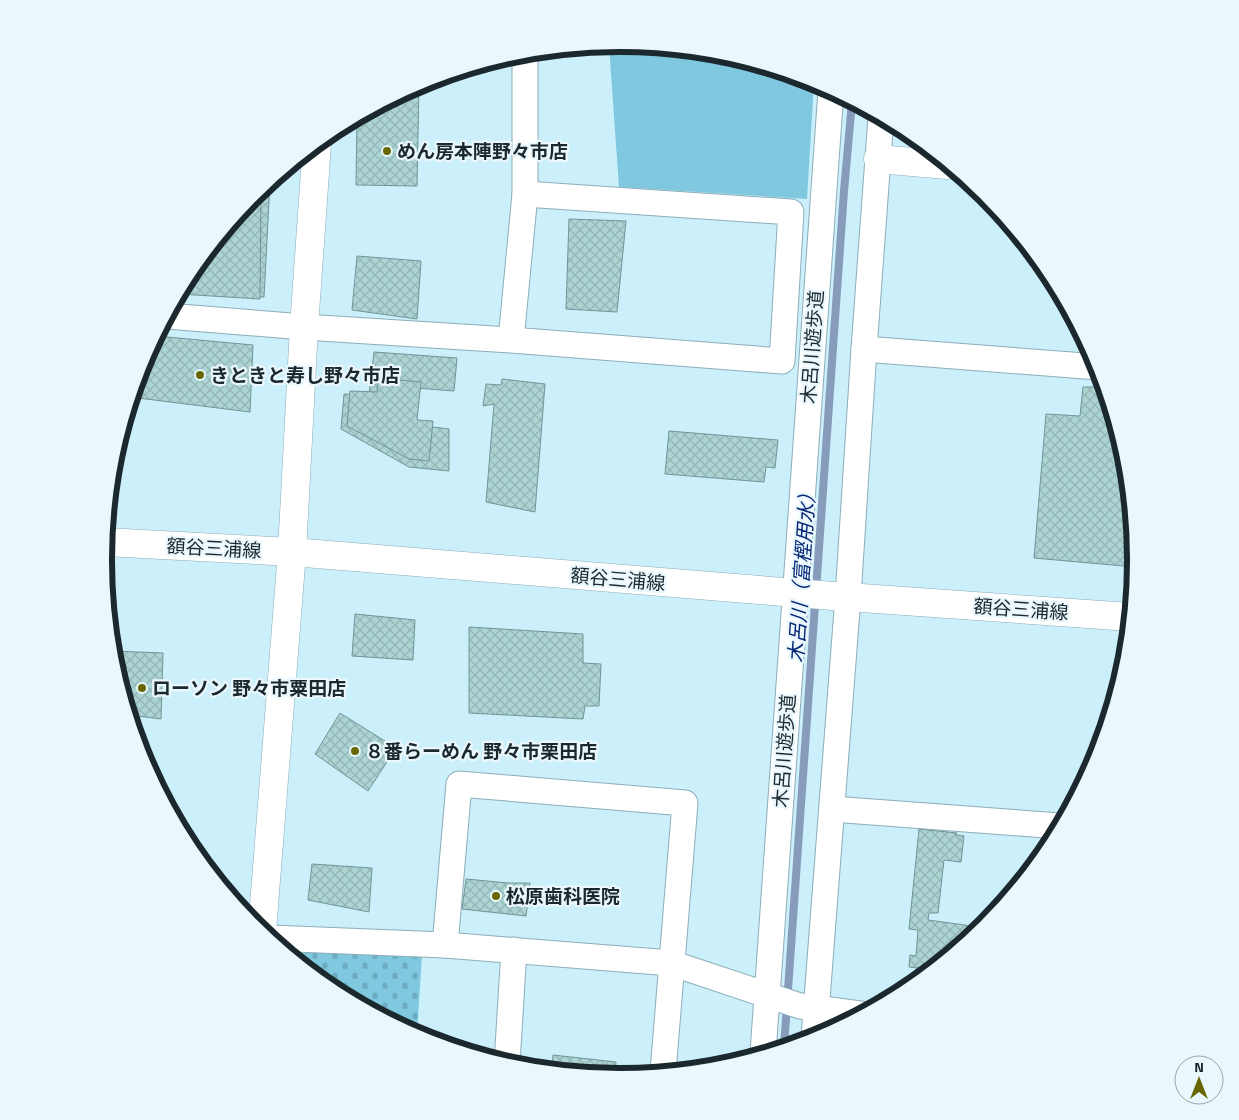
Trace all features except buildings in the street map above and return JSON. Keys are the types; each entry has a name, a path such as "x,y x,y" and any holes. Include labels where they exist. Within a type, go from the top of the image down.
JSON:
{"main road":[{"path":"263,921 292,552 304,327 316,153"},
{"path":"878,159 936,163"},
{"name":"額谷三浦線","path":"113,542 292,552 800,594 1124,617"}],"street":[{"path":"511,340 525,194 525,61"},
{"name":"木呂川遊歩道","path":"765,1046 771,997 800,594 830,99"},
{"path":"812,1030 808,1007 832,809 841,597 864,350 880,125"},
{"path":"174,317 782,361 791,212 525,194"},
{"path":"864,350 1088,366"},
{"path":"445,945 459,784 684,803 664,1065"},
{"path":"832,809 1052,825"},
{"path":"281,938 445,945 671,963 771,997 808,1007 849,1012"},
{"path":"508,1055 514,950"}],"green space":[{"path":"610,53 653,54 719,62 783,79 813,91 807,199 619,187"},
{"path":"311,947 422,954 418,1026 366,1000 301,955"}],"waterway":[{"name":"木呂川（富樫用水）","path":"784,1040 851,109"}],"place":[{"name":"めん房本陣野々市店","path":"387,151"},
{"name":"きときと寿し野々市店","path":"200,375"},
{"name":"ローソン 野々市粟田店","path":"142,688"},
{"name":"８番らーめん 野々市栗田店","path":"355,751"},
{"name":"松原歯科医院","path":"496,896"}]}
